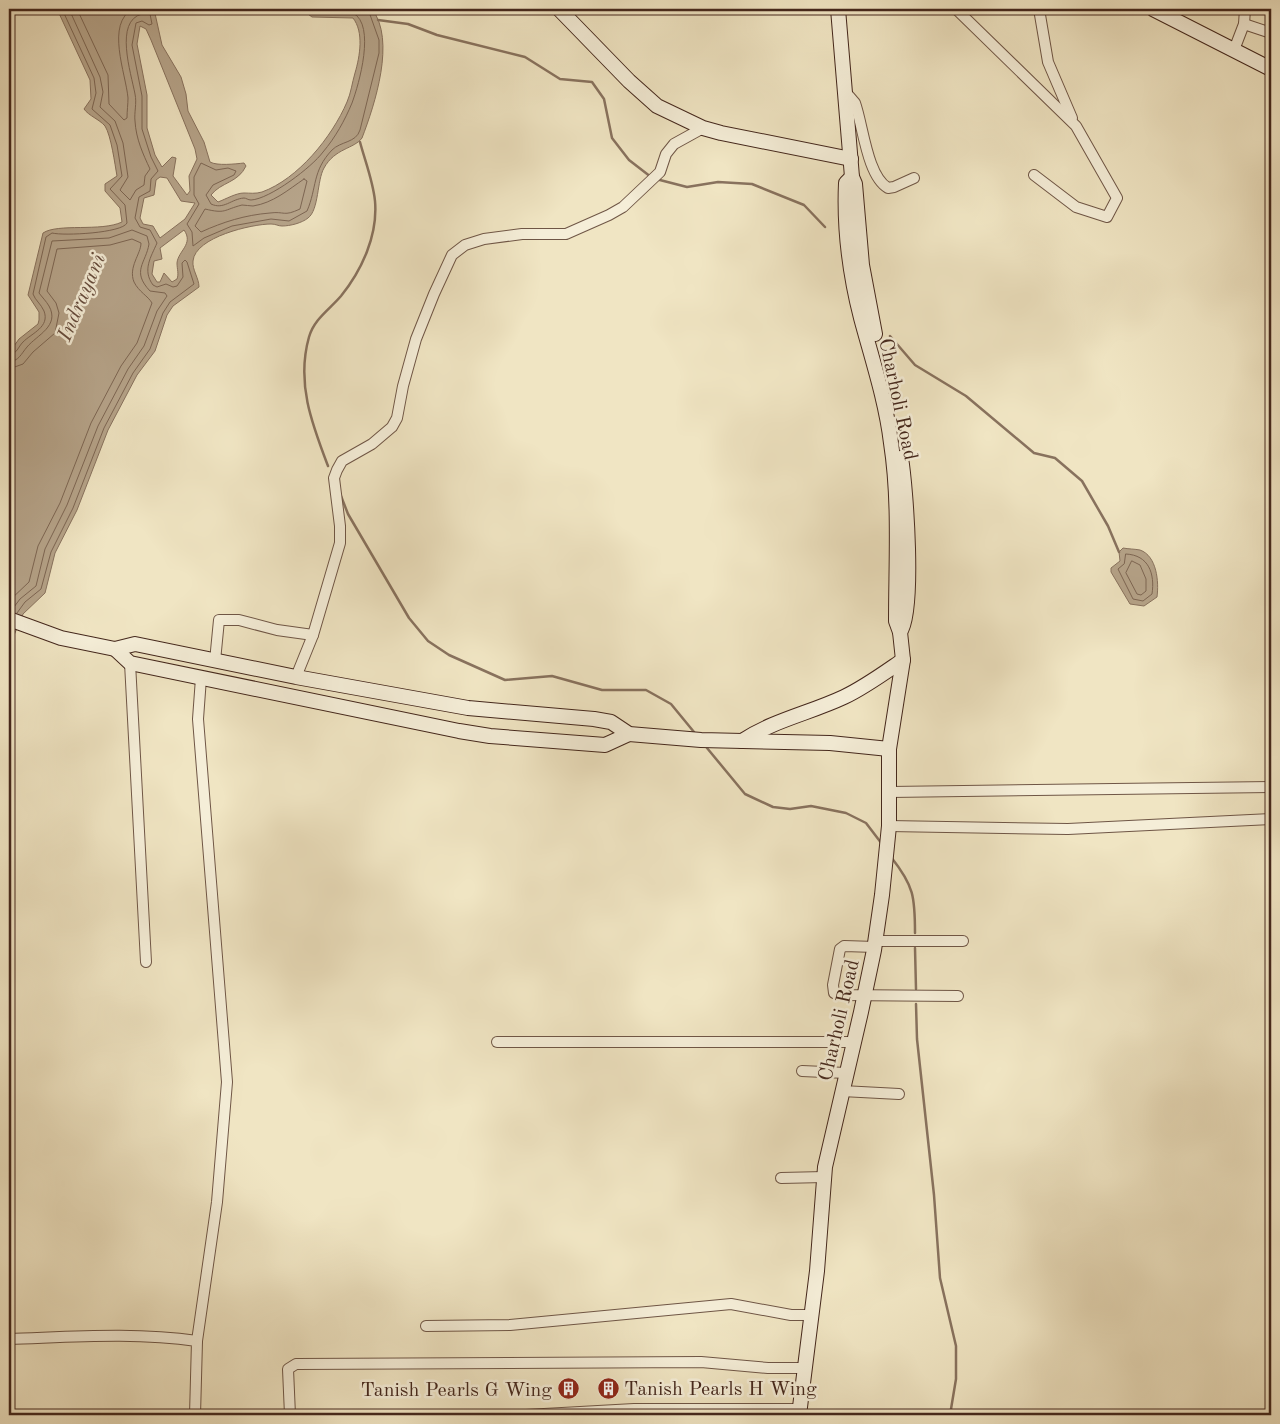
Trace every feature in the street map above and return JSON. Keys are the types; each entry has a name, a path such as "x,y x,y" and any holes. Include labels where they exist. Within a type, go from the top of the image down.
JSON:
{"street":[{"path":"559,9 629,81 657,106 703,128 851,159"},
{"name":"Charholi Road","path":"800,1412 812,1315 824,1177 875,944 888,844 889,749 903,660 900,632 896,621 894,467 891,442 882,380 860,315 848,237 846,183 852,177 838,9"},
{"path":"956,9 1076,126"},
{"path":"1034,175 1076,207 1108,217 1117,198 1076,126 1048,62 1039,9"},
{"path":"1154,9 1271,69"},
{"path":"1234,50 1244,24 1245,9"},
{"path":"1244,24 1271,33"},
{"path":"844,95 849,96 855,103 871,161 880,181 888,188 914,178"},
{"path":"296,677 313,635 340,543 340,526 334,478 342,462 372,444 392,427 397,418 402,386 416,339 452,256 465,245 484,239 522,234 566,234 609,215 623,207 660,172 666,154 674,144 703,128"},
{"path":"9,619 61,638 115,649 135,644 296,677 468,708 602,720 611,722 629,734 701,740 830,744 889,749"},
{"path":"215,661 219,620 239,620 277,630 313,635"},
{"path":"115,649 130,663 490,736 605,745 629,734"},
{"path":"742,741 759,730 785,718 845,696 903,660"},
{"path":"130,663 146,962"},
{"path":"195,1415 197,1341 217,1202 227,1082 198,719 201,678"},
{"path":"890,792 1271,787"},
{"path":"889,826 1068,829 1271,818"},
{"path":"958,996 840,995 834,993 833,986 838,954 844,946 963,941"},
{"path":"496,1042 853,1042"},
{"path":"802,1070 846,1073"},
{"path":"842,1091 899,1094"},
{"path":"780,1178 824,1177"},
{"path":"426,1326 510,1325 731,1304 791,1315 812,1315"},
{"path":"9,1339 124,1335 161,1336 197,1341"},
{"path":"290,1415 288,1369 296,1364 701,1362 768,1368 806,1368"},
{"path":"526,1415 643,1409 800,1412"}],"water":[{"name":"Indrayani","path":"57,9 154,9 162,45 181,77 188,111 204,142 210,162 221,164 244,163 246,166 239,176 220,187 211,195 218,202 238,194 262,192 275,186 301,167 323,142 341,115 347,102 357,66 359,30 353,18 312,17 301,9 372,9 379,22 382,37 381,72 362,138 359,142 333,156 328,161 322,173 312,214 305,220 292,225 251,226 226,233 203,245 196,253 193,264 199,287 173,306 167,315 155,351 137,375 108,430 77,510 55,553 45,593 23,614 9,647 9,353 19,339 38,324 39,312 28,295 43,233 59,228 103,227 122,222 120,208 105,191 105,184 117,176 109,136 105,126 84,109 91,99 90,80","holes":["140,26 146,29 151,40 195,149 197,159 189,176 190,191 187,195 173,176 176,158 172,157 162,167 155,155 147,128 147,95 137,44","160,177 167,178 181,201 195,203 185,219 160,238 153,226 143,224 140,218 144,198 154,195 156,180","184,230 187,239 178,259 177,279 172,282 164,273 160,282 157,282 152,274 154,261 162,259 160,248"]},
{"path":"1123,548 1140,550 1146,553 1156,570 1157,597 1144,606 1130,604 1111,572 1111,568 1120,561 1119,552"}],"waterway":[{"path":"378,20 408,24 437,35 525,57 560,79 592,82 604,99 612,138 629,160 651,177"},
{"path":"328,466 316,435 308,403 304,371 305,354 311,331 349,286 362,263 371,239 374,227 375,201 371,179 360,142"},
{"path":"656,179 687,187 718,182 752,184 804,205 825,227"},
{"path":"890,336 915,365 966,396 1034,453 1055,458 1082,481 1108,526 1119,552"},
{"path":"341,496 348,514 409,618 428,641 449,655 505,680 552,676 602,690 646,690 671,704 694,732"},
{"path":"707,748 745,794 773,807 790,809 811,806 846,813 866,823 882,844"},
{"path":"891,857 899,867 912,892 915,933"},
{"path":"915,948 916,989"},
{"path":"916,1004 917,1039 934,1195 940,1278 956,1346 956,1379 950,1415"}],"place":[{"name":"Tanish Pearls H Wing","path":"608,1388"},
{"name":"Tanish Pearls G Wing","path":"568,1389"}]}
